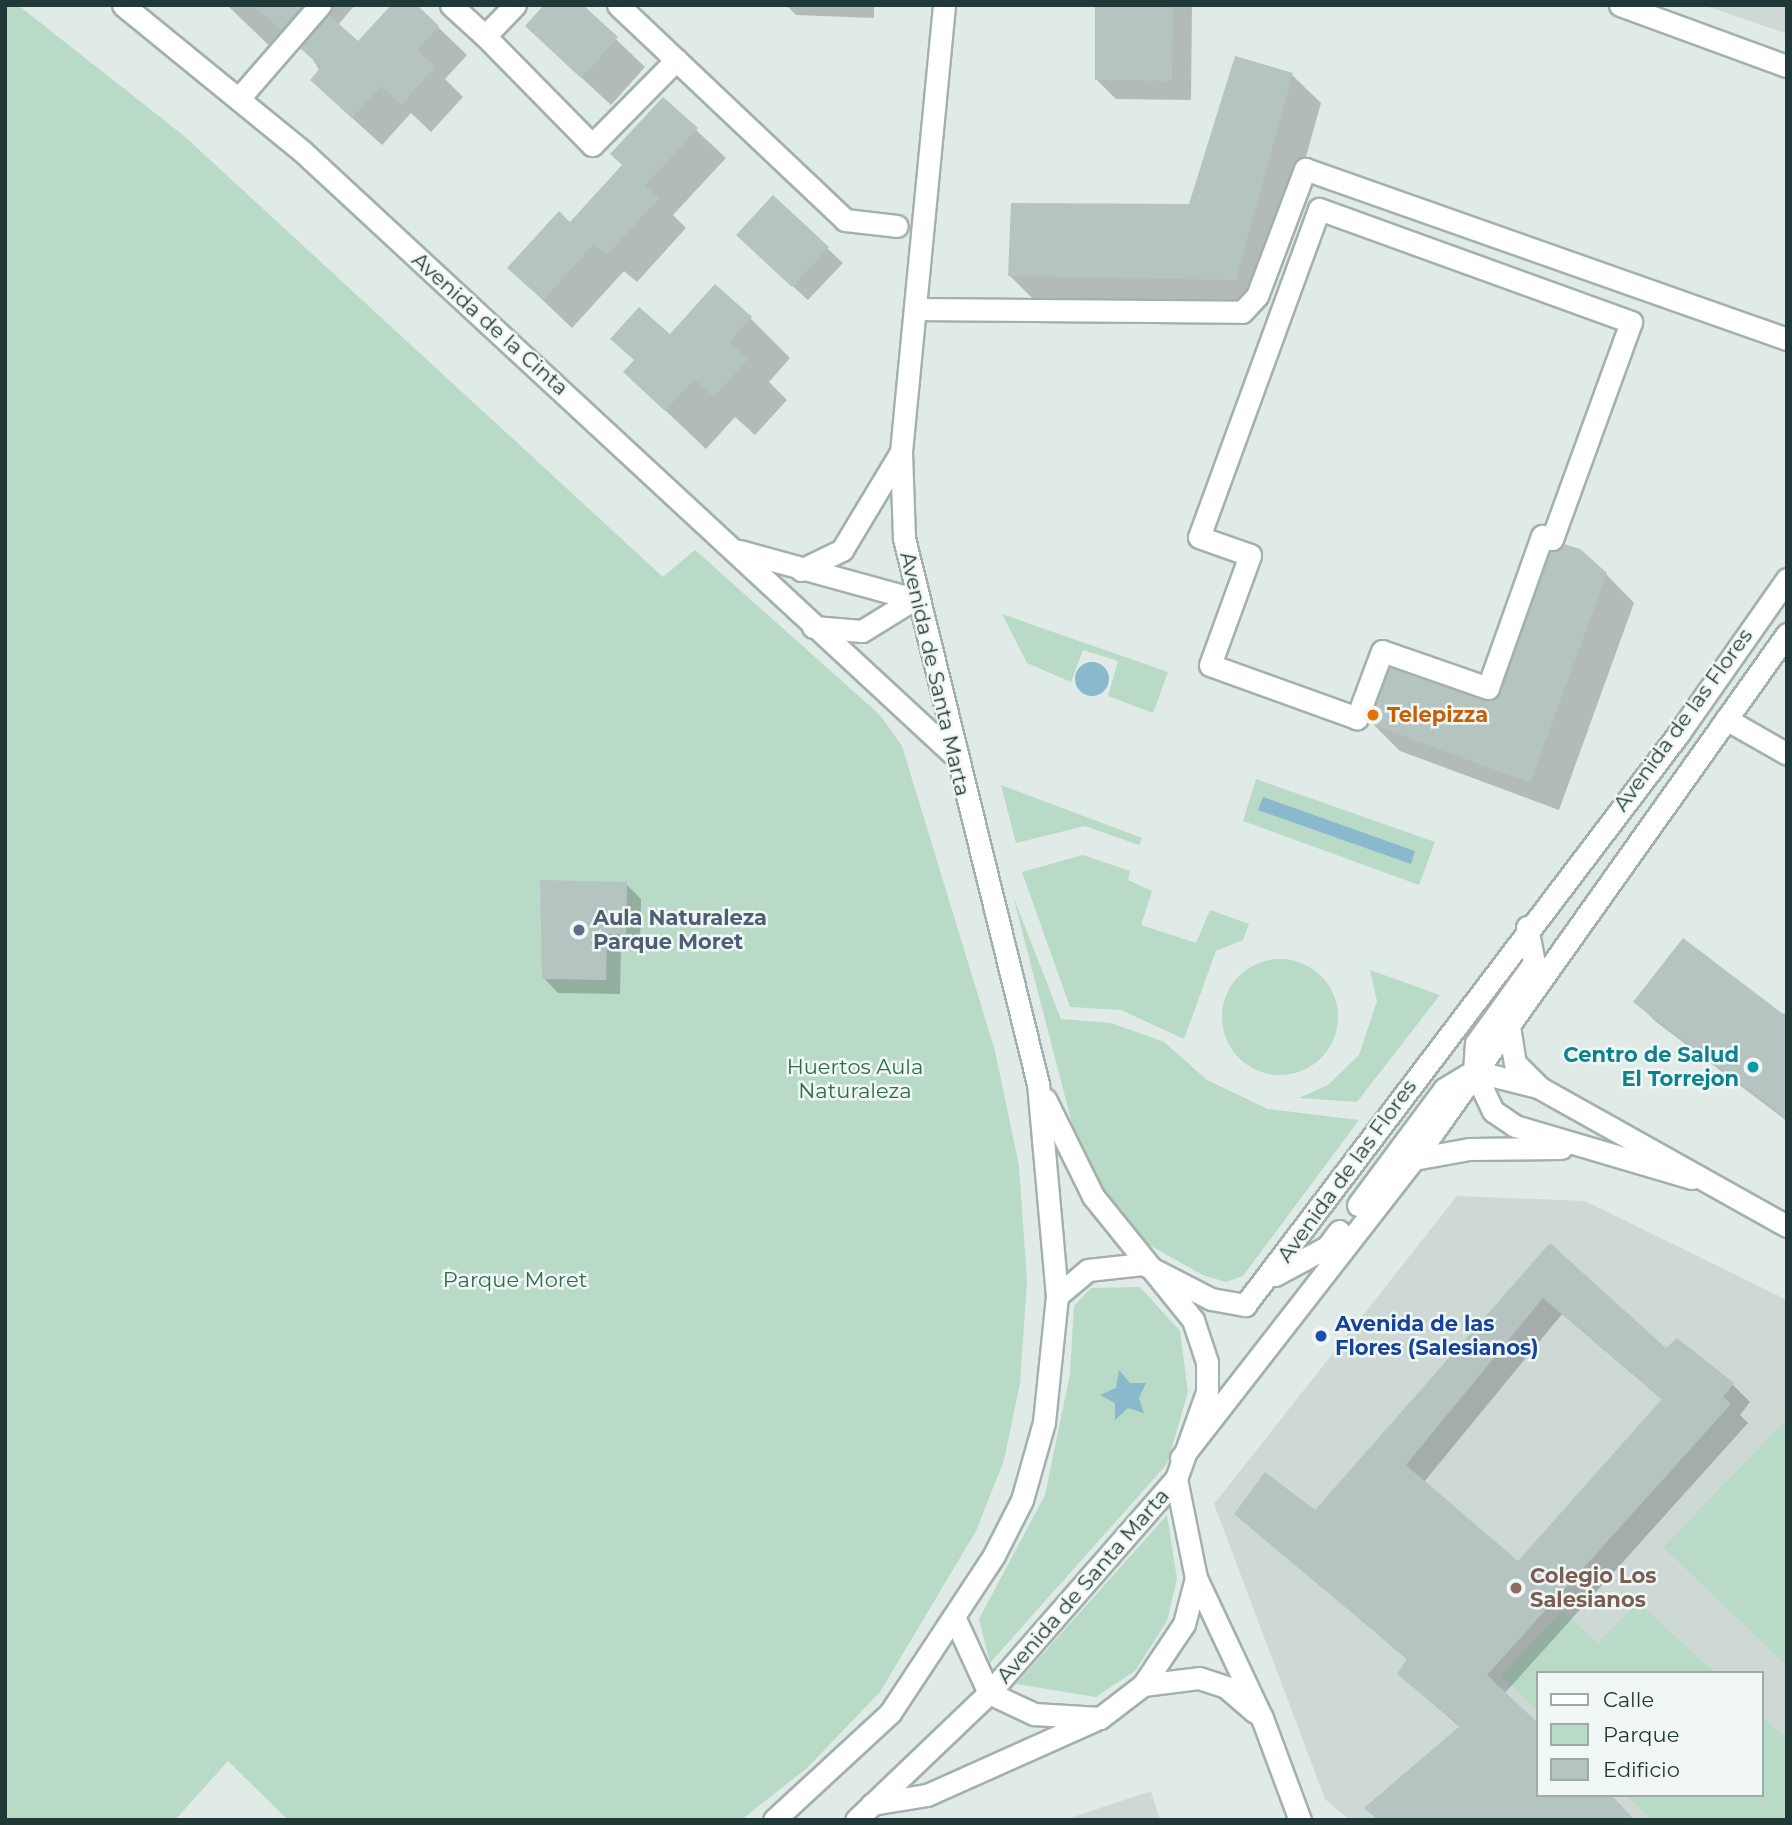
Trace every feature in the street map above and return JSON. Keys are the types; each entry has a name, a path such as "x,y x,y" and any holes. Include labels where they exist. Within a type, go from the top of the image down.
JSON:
{"street":[{"name":"Avenida de la Cinta","path":"123,5 240,97 739,551 751,573 952,754"},
{"path":"240,97 320,5"},
{"path":"451,5 592,145 676,60"},
{"path":"485,36 515,5"},
{"path":"618,5 845,220 897,226"},
{"name":"Avenida de Santa Marta","path":"774,1820 890,1713 955,1619 1022,1500 1044,1422 1057,1296 1038,1084 914,599 901,452 944,5"},
{"path":"1620,5 1787,66"},
{"path":"915,309 1242,312 1257,296 1305,169 1785,332"},
{"path":"1319,209 1631,322 1552,539 1542,536 1488,688 1382,651 1357,718 1210,664 1250,555 1199,537 1319,209"},
{"path":"801,570 842,550 901,452"},
{"name":"Avenida de la Cinta","path":"739,551 914,599"},
{"name":"Avenida de las Flores","path":"1270,1278 1527,927 1679,733 1787,579"},
{"path":"813,627 862,631 914,599"},
{"name":"Avenida de las Flores","path":"1181,1458 1414,1159 1787,634"},
{"path":"1726,719 1787,754"},
{"name":"Avenida de las Flores","path":"1474,1071 1476,1043 1534,963 1527,927"},
{"path":"1509,1026 1515,1063 1540,1088 1692,1178 1787,1226"},
{"path":"1474,1071 1540,1088"},
{"path":"1474,1071 1493,1111 1504,1119 1589,1149 1692,1178"},
{"name":"Avenida de las Flores","path":"1270,1278 1327,1247 1444,1089 1474,1071"},
{"name":"Avenida de Santa Marta","path":"955,1619 989,1693 1034,1714 1100,1718 1143,1685 1184,1624 1196,1578 1176,1479 1181,1458 1207,1392 1207,1362 1194,1320 1143,1264 1093,1196 1038,1084"},
{"path":"1414,1159 1469,1149 1589,1149"},
{"path":"1057,1296 1088,1270 1143,1264 1211,1298 1245,1305 1270,1278"},
{"name":"Avenida de Santa Marta","path":"856,1820 989,1693 1176,1479"},
{"path":"1196,1578 1262,1718 1300,1820"},
{"path":"1143,1685 1199,1678 1226,1687 1262,1718"},
{"path":"872,1804 927,1795 1100,1718"}],"shaded area":[{"path":"1703,5 1787,5 1787,34"},
{"name":"Colegio Los Salesianos","path":"1457,1196 1585,1201 1787,1300 1787,1820 1349,1820 1325,1799 1214,1504"},
{"path":"1151,1791 1160,1820 1063,1820 1073,1817"}],"green space":[{"name":"Parque Moret","path":"5,5 18,5 184,136 663,577 695,550 880,715 902,746 995,1051 1019,1166 1027,1281 1020,1383 1004,1460 976,1531 880,1692 807,1768 741,1820 288,1820 228,1761 175,1820 5,1820"},
{"path":"1002,614 1168,672 1153,713 1108,696 1118,661 1083,650 1071,682 1027,663"},
{"path":"1256,779 1435,842 1419,885 1243,821"},
{"path":"1001,785 1142,838 1139,845 1085,826 1016,843"},
{"path":"1083,855 1130,871 1128,880 1152,891 1141,925 1196,943 1210,910 1249,924 1243,940 1216,951 1184,1039 1121,1010 1070,1007 1022,872"},
{"path":"1013,896 1061,1019 1111,1023 1164,1042 1207,1080 1268,1109 1359,1120 1243,1276 1226,1282 1203,1275 1131,1235 1082,1162"},
{"path":"1280,959 1302,963 1321,976 1334,995 1338,1017 1334,1039 1321,1058 1302,1071 1280,1075 1258,1071 1239,1058 1226,1039 1222,1017 1226,995 1239,976 1258,963"},
{"path":"1370,970 1440,995 1357,1102 1299,1098 1328,1085 1359,1055 1377,1001"},
{"path":"1140,1287 1180,1331 1188,1392 1167,1464 990,1663 979,1619 1045,1495 1070,1374 1074,1306 1091,1288"},
{"path":"1787,1419 1787,1666 1663,1547"},
{"path":"1167,1515 1177,1579 1167,1621 1135,1671 1096,1697 1016,1684"},
{"path":"1638,1602 1713,1671 1536,1671 1536,1709 1501,1675 1562,1611 1598,1643"},
{"path":"1764,1718 1787,1739 1787,1820 1651,1820 1628,1797 1764,1797"}],"water":[{"path":"1092,662 1104,667 1109,679 1104,691 1092,696 1080,691 1075,679 1080,667"},
{"path":"1263,797 1415,851 1411,864 1258,810"},
{"path":"1119,1370 1130,1383 1146,1383 1139,1398 1144,1413 1128,1408 1115,1420 1115,1403 1100,1395 1116,1388"}],"building":[{"path":"253,5 302,5 281,30"},
{"path":"391,5 417,5 439,26 417,50 435,67 401,105 381,86 352,118 310,80 321,67 300,48 329,15 358,41"},
{"path":"544,5 583,5 618,37 581,78 525,26"},
{"path":"1095,5 1173,5 1172,81 1095,80"},
{"path":"1235,56 1293,73 1236,280 1008,276 1011,203 1189,204"},
{"path":"663,97 698,128 645,186 659,198 607,255 594,244 543,300 507,268 559,211 570,222 622,165 610,154"},
{"path":"773,195 829,247 792,287 736,235"},
{"path":"715,284 752,317 729,342 748,359 714,397 694,379 665,411 623,372 634,360 610,339 639,307 670,334"},
{"path":"1564,544 1580,549 1607,573 1530,783 1369,723 1390,668 1484,700 1497,697 1550,552"},
{"path":"540,880 627,882 626,934 607,934 606,980 542,979"},
{"name":"Centro de Salud El Torrejon","path":"1683,938 1787,1017 1787,1119 1633,1002"},
{"path":"1550,1243 1666,1348 1677,1338 1734,1383 1723,1397 1731,1404 1487,1675 1536,1721 1536,1797 1613,1797 1635,1820 1379,1820 1364,1808 1460,1726 1397,1674 1407,1659 1234,1514 1265,1472 1315,1510","holes":["1543,1298 1662,1399 1518,1561 1406,1465"]}],"place":[{"name":"Telepizza","path":"1373,715"},
{"name":"Aula Naturaleza Parque Moret","path":"579,930"},
{"name":"Centro de Salud El Torrejon","path":"1753,1067"},
{"name":"Avenida de las Flores (Salesianos)","path":"1321,1336"},
{"name":"Colegio Los Salesianos","path":"1516,1588"}],"park label":[{"name":"Huertos Aula Naturaleza","path":"855,1079"}]}
